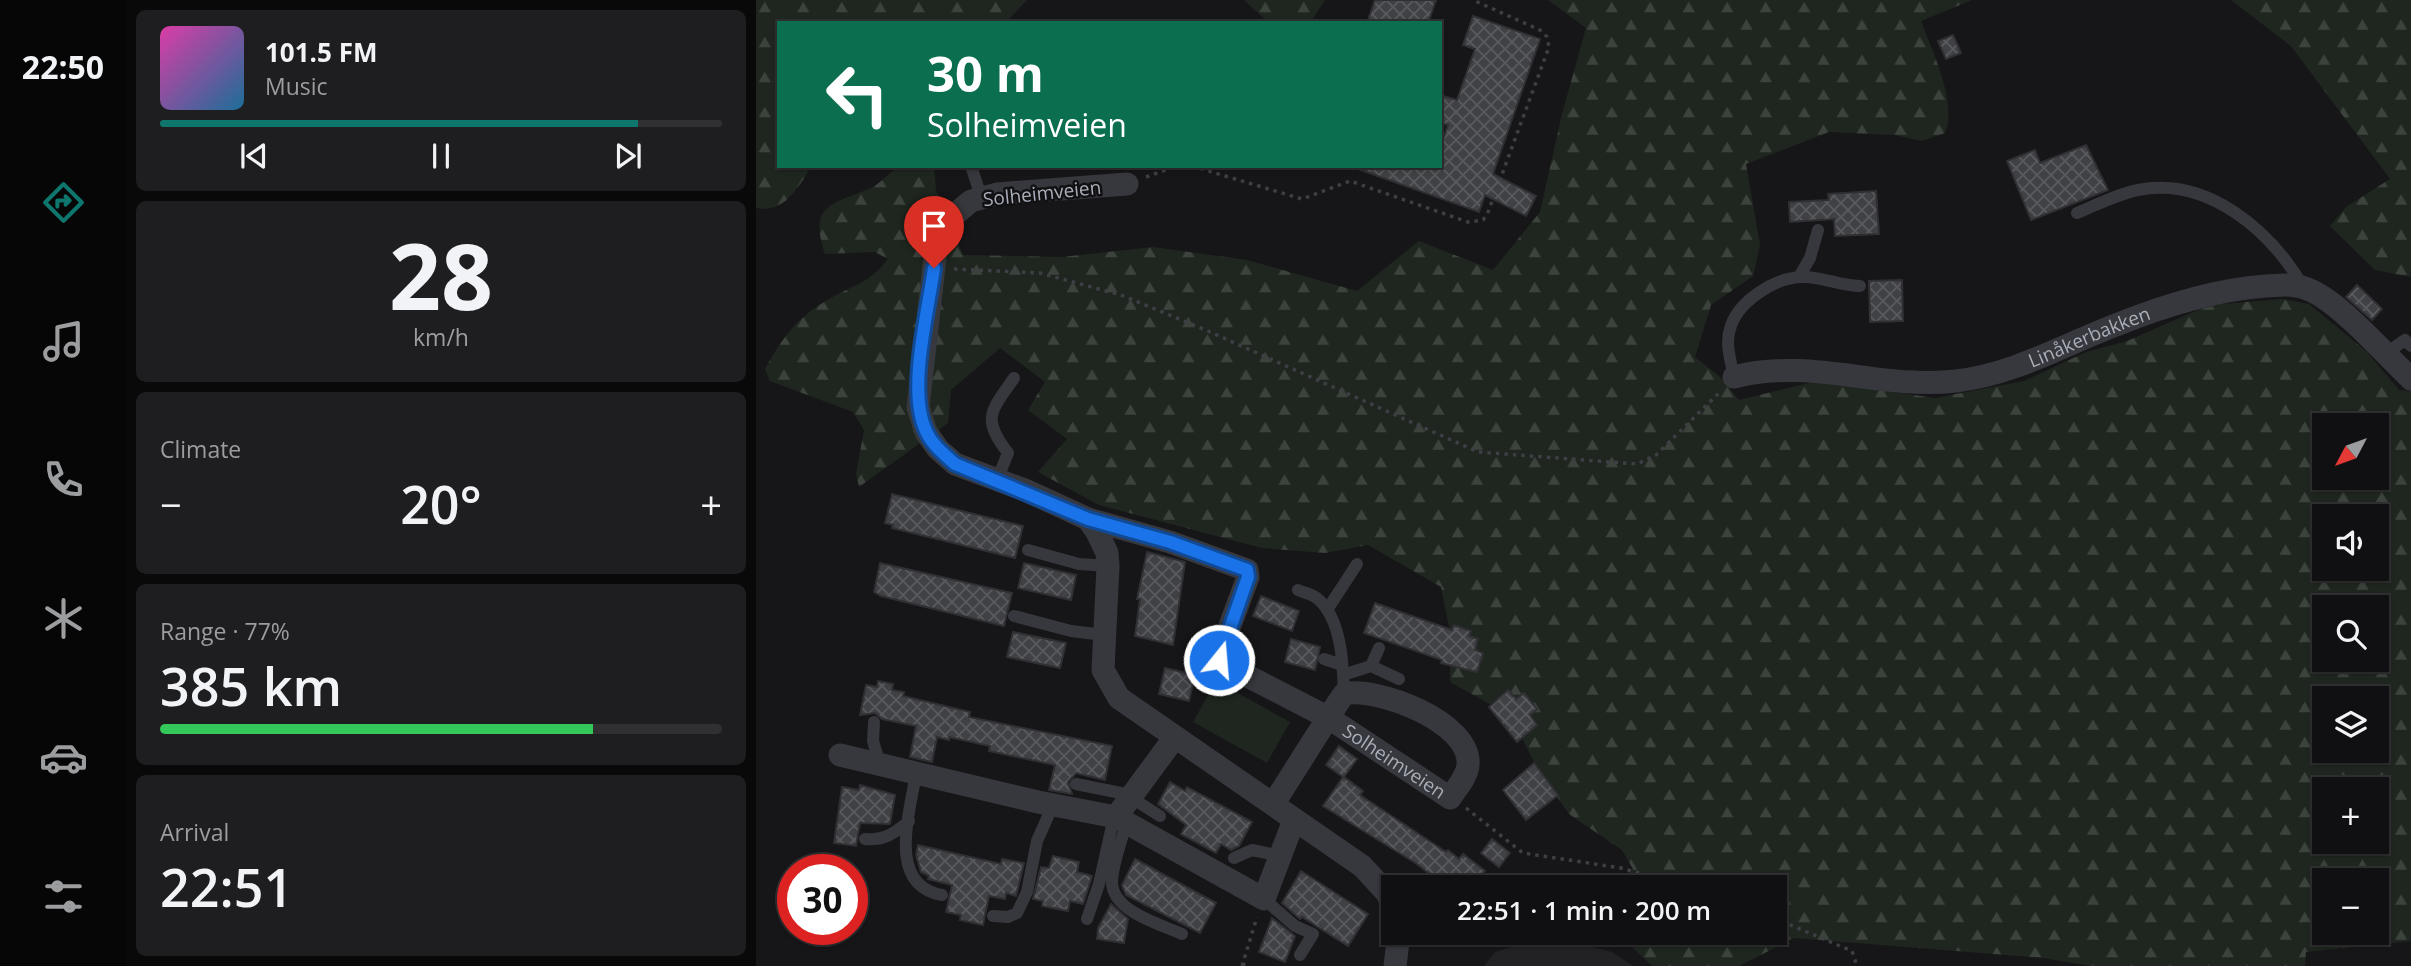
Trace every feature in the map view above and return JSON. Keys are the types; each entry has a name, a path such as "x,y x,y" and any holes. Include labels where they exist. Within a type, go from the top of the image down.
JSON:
{"street":[{"name":"Solheimveien","path":"1127,184 997,194 971,201 947,221 936,249 918,407 926,432 938,449 955,464 1088,519 1170,542 1247,570 1248,577 1219,660 1329,718 1450,798 1468,767 1466,750 1450,727 1418,710 1359,694 1343,678 1329,718 1273,804"},
{"name":"Linåkerbakken","path":"1734,377 1758,371 1815,369 1955,381 2017,368 2117,324 2228,289 2295,285 2304,288"},
{"path":"2304,288 2330,304 2411,379"},
{"path":"1088,519 1103,541 1108,566 1103,670 1112,688 1130,707 1362,866 1381,887"},
{"path":"1118,819 1131,796 1175,737"},
{"path":"840,755 1118,819 1265,899 1294,820"},
{"path":"1395,966 1398,945"}],"lane":[{"path":"972,168 982,199"},
{"path":"2077,213 2138,190 2170,188 2195,193 2224,204 2260,231 2290,264 2304,288"},
{"path":"1799,277 1818,230"},
{"path":"1734,377 1728,343 1730,328 1738,312 1760,292 1782,281 1799,277 1860,286"},
{"path":"2385,354 2405,340 2411,346"},
{"path":"997,480 1007,453 992,433 990,412 1014,378"},
{"path":"1028,550 1079,564 1108,566"},
{"path":"1327,610 1357,564"},
{"path":"1298,590 1317,597 1327,610 1338,638 1343,678"},
{"path":"1014,616 1071,631 1104,635"},
{"path":"1343,678 1371,666 1379,649"},
{"path":"1324,659 1343,678"},
{"path":"1371,666 1399,679"},
{"path":"874,722 873,741 880,765"},
{"path":"916,773 906,866 919,887 942,895"},
{"path":"1076,784 1131,796 1160,817"},
{"path":"993,916 1017,913 1027,892 1037,841 1053,805"},
{"path":"1087,919 1118,819"},
{"path":"1118,819 1112,880 1114,893 1124,906 1182,934"},
{"path":"865,839 875,840 893,835 909,821"},
{"path":"1234,858 1252,850 1280,856"},
{"path":"1265,899 1295,926 1313,934 1300,955"}],"path":[{"path":"1199,168 1302,199 1350,181 1468,222 1483,220 1488,215 1549,47 1548,37 1542,30 1473,0"},
{"path":"1127,184 1171,168"},
{"path":"934,268 1040,273 1121,295 1478,452 1637,464 1656,455 1734,377"},
{"path":"1450,798 1485,820 1523,853 1621,868 1646,875"},
{"path":"1250,966 1242,965 1265,899"},
{"path":"1787,924 1852,951 1857,966"}],"shaded area":[{"path":"1518,945 1585,945 1612,952 1633,966 1484,966 1495,952"}],"green space":[{"path":"756,0 1027,0 1007,21 777,21 777,168 811,168 796,190 783,203 766,209 756,208"},
{"path":"1244,0 1325,0 1311,21 1267,21"},
{"path":"1548,0 1972,0 1921,21 1946,92 1948,121 1945,133 1922,141 1895,135 1829,132 1746,164 1760,245 1753,276 1711,305 1695,357 1720,377 1739,400 1817,381 1935,398 2024,381 2086,352 2127,341 2200,309 2222,304 2282,299 2309,304 2366,351 2399,390 2411,391 2411,941 2389,943 2389,868 2312,868 2312,945 2373,945 2306,952 2305,966 2090,966 2044,958 1794,938 1787,942 1787,875 1626,875 1633,869 1622,850 1569,814 1537,768 1511,716 1450,682 1450,632 1441,587 1368,545 1325,553 1262,548 1099,505 1038,472 1067,439 1028,410 1045,382 1000,348 951,390 948,423 859,487 856,474 864,430 853,412 770,381 765,369 783,339 798,322 826,301 866,280 888,259 875,252 825,254 820,225 827,208 871,188 897,168 934,168 936,190 963,255 1062,257 1153,247 1247,260 1357,291 1419,241 1493,270 1540,212 1562,114 1586,28"},
{"path":"2231,0 2411,0 2411,277 2375,270 2330,226 2346,207 2390,179 2291,46"},
{"path":"1216,681 1290,722 1267,763 1193,722"},
{"path":"1630,945 1780,945 1739,966 1652,966"}],"building":[{"path":"1375,0 1436,0 1429,21 1368,21"},
{"path":"1473,16 1540,39 1493,174 1536,196 1526,216 1485,195 1479,212 1358,169 1442,168 1442,142 1448,125 1442,124 1442,96 1457,100 1475,49 1463,45"},
{"path":"1953,35 1961,53 1946,59 1938,41"},
{"path":"2086,145 2108,190 2031,220 2007,161 2035,150 2040,163"},
{"path":"1876,191 1879,234 1835,236 1834,219 1790,222 1789,202 1829,200 1828,194"},
{"path":"1902,280 1903,321 1870,322 1869,281"},
{"path":"2357,285 2382,309 2372,320 2346,297"},
{"path":"892,494 1023,526 1015,558 892,528 893,525 885,523"},
{"path":"1147,552 1185,562 1173,645 1135,636 1140,599 1137,599"},
{"path":"880,563 1012,593 1004,626 881,596 874,592"},
{"path":"1024,563 1076,575 1071,600 1018,588"},
{"path":"1261,596 1299,611 1292,631 1253,616"},
{"path":"1375,603 1452,630 1454,625 1471,631 1469,636 1478,639 1475,650 1483,653 1477,672 1441,663 1442,660 1364,633"},
{"path":"1013,632 1066,643 1060,668 1007,657"},
{"path":"1291,639 1320,647 1315,670 1285,662"},
{"path":"1165,668 1195,675 1189,701 1159,694"},
{"path":"878,681 893,684 892,690 904,692 903,696 970,712 969,717 1112,746 1105,780 1076,773 1068,782 1072,794 1049,790 1055,765 989,751 990,746 949,737 949,740 937,737 932,762 910,757 916,726 882,719 875,713 860,715 866,685 877,687"},
{"path":"1508,690 1516,699 1524,693 1537,709 1530,715 1537,725 1517,742 1489,707"},
{"path":"1339,746 1357,759 1344,777 1363,791 1360,795 1446,852 1448,850 1459,859 1463,854 1485,871 1482,875 1431,875 1323,806 1343,777 1326,765"},
{"path":"1534,763 1558,795 1526,820 1503,790"},
{"path":"1170,782 1185,791 1187,787 1252,822 1239,846 1231,850 1221,844 1216,853 1181,834 1186,825 1158,804"},
{"path":"860,785 895,795 890,824 860,823 856,846 834,843 842,787 859,790"},
{"path":"1492,839 1510,853 1499,867 1481,853"},
{"path":"918,845 1001,864 1002,859 1024,863 1016,896 1006,893 1005,899 989,896 983,925 960,920 961,915 946,912 952,885 928,879 929,876 921,872 916,855"},
{"path":"1053,856 1079,862 1077,872 1092,876 1083,904 1070,901 1068,911 1042,906 1043,901 1033,899 1041,867 1049,868"},
{"path":"1135,859 1216,903 1200,933 1126,895 1122,885"},
{"path":"1301,871 1368,914 1348,946 1302,917 1300,919 1282,903"},
{"path":"1111,904 1128,919 1124,943 1097,939 1098,928"},
{"path":"1272,918 1295,936 1285,962 1259,952"}],"route":[{"path":"934,268 921,359 918,407 926,432 938,449 955,464 1025,490 1088,519 1170,542 1247,570 1248,577 1219,660"}]}
